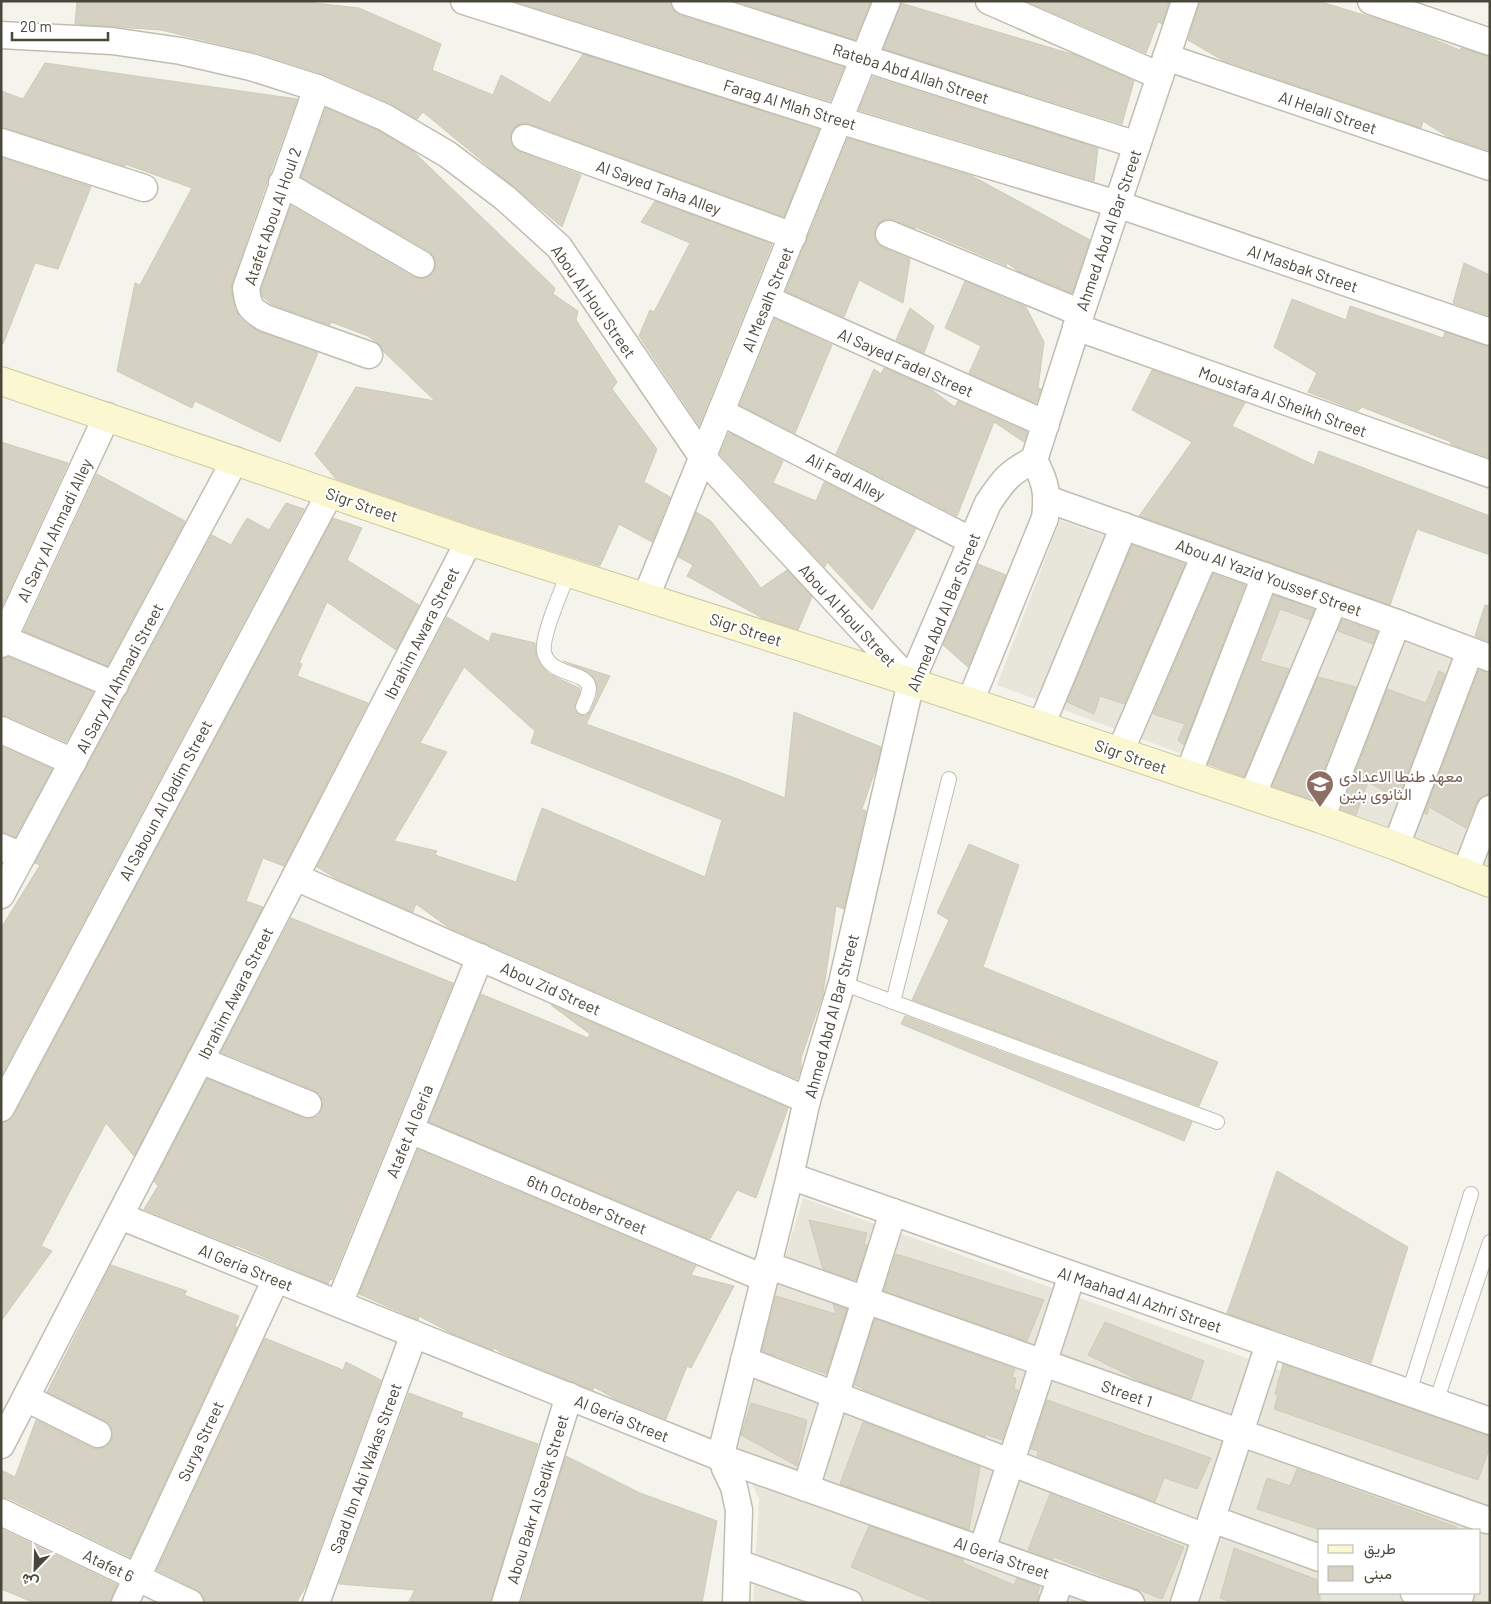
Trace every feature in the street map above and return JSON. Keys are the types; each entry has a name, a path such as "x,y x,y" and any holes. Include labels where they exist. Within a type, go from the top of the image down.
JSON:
{"main road":[{"name":"Sigr Street","path":"1,381 469,541 911,682 1321,819 1396,846 1478,879"}],"street":[{"name":"Farag Al Mlah Street","path":"464,1 839,120 1117,204"},
{"name":"Rateba Abd Allah Street","path":"685,1 1137,145"},
{"name":"Al Mesalh Street","path":"646,597 887,1"},
{"name":"Al Helali Street","path":"989,1 1163,67 1490,167"},
{"name":"Ahmed Abd Al Bar Street","path":"722,1458 723,1446 765,1271 808,1100 842,983 911,682 988,504 1006,477 1019,467 1034,460 1078,320 1185,1"},
{"path":"1371,1 1490,42"},
{"name":"Abou Al Houl Street","path":"1,35 112,41 181,51 251,67 318,88 384,118 447,154 505,198 559,247 703,458 911,682"},
{"name":"Atafet Abou Al Houl 2","path":"318,88 282,183 246,288 247,304 264,318 369,354"},
{"name":"Al Sayed Taha Alley","path":"526,138 792,236"},
{"path":"1,142 144,188"},
{"path":"282,183 421,264"},
{"name":"Al Masbak Street","path":"1117,204 1490,332"},
{"name":"Moustafa Al Sheikh Street","path":"889,234 1078,320 1490,474"},
{"name":"Al Sayed Fadel Street","path":"767,299 1046,424"},
{"name":"Ali Fadl Alley","path":"721,412 972,541"},
{"name":"Al Sary Al Ahmadi Alley","path":"3,641 107,416"},
{"name":"Al Sary Al Ahmadi Street","path":"1,895 12,851 73,762 235,460"},
{"path":"970,702 1044,518 1047,499 1043,479 1034,460"},
{"name":"Al Saboun Al Qadim Street","path":"1,1108 330,493"},
{"name":"Abou Al Yazid Youssef Street","path":"1047,499 1480,654"},
{"path":"1041,726 1124,526"},
{"name":"Ibrahim Awara Street","path":"1,1445 469,541"},
{"path":"1120,752 1205,555"},
{"path":"1188,775 1265,576"},
{"path":"1252,796 1334,601"},
{"path":"1321,819 1397,623"},
{"path":"3,641 115,685"},
{"path":"1396,846 1480,654"},
{"path":"1,730 73,762"},
{"path":"1478,879 1490,809"},
{"name":"Abou Zid Street","path":"295,878 808,1100"},
{"name":"Atafet Al Geria","path":"339,1304 480,957"},
{"path":"200,1060 308,1104"},
{"name":"6th October Street","path":"410,1130 765,1271"},
{"name":"Al Maahad Al Azhri Street","path":"790,1176 1490,1421"},
{"path":"806,1488 893,1212"},
{"name":"Al Geria Street","path":"120,1216 722,1458 1131,1603"},
{"name":"Street 1","path":"765,1271 865,1300 1240,1433 1485,1524"},
{"path":"982,1550 1072,1275"},
{"name":"Surya Street","path":"125,1603 276,1279"},
{"name":"Saad Ibn Abi Wakas Street","path":"316,1603 414,1334"},
{"path":"1184,1603 1269,1344"},
{"path":"744,1360 1011,1462 1208,1528 1318,1557"},
{"name":"Abou Bakr Al Sedik Street","path":"505,1603 569,1396"},
{"path":"26,1398 98,1434"},
{"path":"722,1458 734,1487 739,1510 736,1603"},
{"name":"Atafet 6","path":"1,1512 190,1603"},
{"path":"738,1563 849,1603"},
{"path":"1052,1603 1061,1578"},
{"path":"1417,1594 1441,1603"}],"lane":[{"path":"568,572 547,633 544,651 547,661 554,668 581,677 586,682 589,690 583,707"},
{"path":"893,1002 949,779"},
{"path":"842,983 1217,1122"},
{"path":"1409,1392 1471,1194"},
{"path":"1436,1402 1490,1242"}],"shaded area":[{"path":"1060,520 1490,672 1490,869 997,685"},
{"path":"803,1198 1490,1446 1490,1603 753,1603 759,1499 737,1452 735,1432 740,1405"}],"building":[{"path":"77,1 315,1 314,3 359,8 441,44 432,70 493,95 501,75 550,103 583,54 819,129 784,217 530,124 522,123 515,127 511,133 510,141 514,148 581,175 562,227 423,112 417,119 390,103 323,74 254,52 161,30 75,24"},
{"path":"514,1 670,1 674,11 680,15 844,67 830,101"},
{"path":"735,1 871,1 855,40"},
{"path":"1027,1 1169,1 1162,24 1158,22 1146,53"},
{"path":"1200,1 1318,1 1377,19 1460,50 1461,48 1490,57 1490,151 1448,137 1423,121 1421,128 1222,60 1188,40"},
{"path":"901,3 1075,55 1134,81 1122,124 884,49"},
{"path":"45,63 297,99 231,289 235,309 240,318 247,324 260,332 318,353 280,442 195,401 192,408 117,371 135,283 140,285 192,188 125,164 125,166 1,127 1,91 23,99"},
{"path":"873,77 1098,148 1094,181 859,110"},
{"path":"326,108 377,130 413,151 555,288 553,294 578,311 576,320 617,382 612,389 657,449 644,482 670,497 652,542 619,524 600,566 336,479 315,454 356,387 435,401 383,351 380,345 368,336 331,322 330,325 271,304 263,297 261,290 291,206 413,277 420,279 428,277 434,271 436,265 434,257 429,251 301,177"},
{"path":"848,138 972,176 1090,240 1072,293 1018,271 1004,261 1007,266 915,227 915,229 888,219 880,222 875,229 874,236 877,243 883,248 910,259 903,303 859,280 844,317 786,291"},
{"path":"1,158 91,187 58,269 35,263 3,344 1,343"},
{"path":"655,201 772,244 699,425 639,336 650,310 654,312 690,243 641,222"},
{"path":"1464,263 1490,275 1490,316 1453,303"},
{"path":"965,281 1026,307 1044,342 1038,388 1041,389 1036,403 969,373 981,346 945,328"},
{"path":"1292,299 1346,320 1350,306 1443,338 1445,332 1490,347 1490,458 1362,407 1358,411 1308,392 1317,373 1274,347"},
{"path":"910,308 934,326 924,353 896,340"},
{"path":"775,319 832,345 795,433 740,405"},
{"path":"884,368 928,387 955,407 958,401 1027,432 1024,442 994,422 957,516 836,454 874,369 881,374"},
{"path":"1152,370 1245,403 1232,426 1314,465 1319,451 1490,516 1490,555 1417,529 1390,605 1139,516 1192,442 1132,410"},
{"path":"729,433 783,461 773,483 816,501 824,482 916,529 872,610 827,562 825,567 720,454"},
{"path":"1,442 68,463 1,608"},
{"path":"97,474 185,521 107,666 24,631"},
{"path":"286,503 304,509 1,1076 1,928 40,865 35,863 212,535 231,545 247,518 269,530"},
{"path":"696,512 711,521 761,588 787,570 812,597 798,630 764,619 687,576 693,565 678,557"},
{"path":"333,518 362,528 347,560 419,605 396,650 327,602 299,663 302,664 297,676 368,703 284,866 263,858 246,901 263,907 134,1156 106,1123 41,1246 52,1251 1,1321 1,1123 8,1121 14,1115"},
{"path":"1132,545 1185,564 1124,704 1100,696 1094,714 1067,702"},
{"path":"978,564 1006,575 968,667 943,645"},
{"path":"1213,574 1245,585 1184,745 1178,740 1185,724 1153,714"},
{"path":"1274,595 1314,610 1310,620 1280,609 1260,661 1289,669 1244,777 1208,764"},
{"path":"1485,605 1490,606 1490,642 1475,636"},
{"path":"447,617 489,642 492,633 535,643 536,655 541,666 549,674 579,688 580,691 574,708 580,715 585,716 591,711 597,696 597,686 593,677 588,672 563,661 610,676 586,724 785,798 794,712 881,747 862,809 866,811 844,909 836,906 823,994 801,1058 801,1068 797,1079 448,927 416,904 413,912 337,879 317,867","holes":["464,667 535,731 531,743 722,820 705,877 542,808 516,882 435,855 437,851 394,841 447,752 420,743"]},
{"path":"1342,620 1377,632 1373,644 1338,631"},
{"path":"8,657 93,692 66,742 1,715 1,659"},
{"path":"1479,670 1490,673 1490,794 1481,797 1476,803 1466,828 1429,807 1427,815 1424,813"},
{"path":"1439,671 1445,674 1398,799 1368,782 1356,815 1341,810 1387,689 1426,703"},
{"path":"1318,677 1356,687 1312,800 1272,786"},
{"path":"1,747 52,769 15,837 1,832"},
{"path":"969,844 1019,865 983,967 1218,1062 1199,1106 912,1000 949,920 937,913"},
{"path":"291,918 453,983 332,1280 330,1279 328,1284 144,1209 158,1186 154,1181 207,1079 302,1118 311,1119 318,1116 322,1110 323,1101 320,1094 314,1090 221,1052"},
{"path":"481,994 588,1038 590,1034 551,1005 788,1108 756,1198 737,1190 710,1239 429,1122"},
{"path":"905,1016 1192,1122 1184,1141 901,1024"},
{"path":"418,1150 696,1266 691,1275 734,1286 691,1368 687,1366 666,1419 614,1398 594,1387 593,1390 494,1348 493,1350 451,1333 419,1316 418,1320 359,1294"},
{"path":"1277,1171 1408,1247 1371,1363 1227,1313"},
{"path":"809,1220 867,1233 864,1244 867,1245 856,1280 823,1269"},
{"path":"896,1254 1044,1300 1027,1341 884,1291"},
{"path":"111,1265 187,1291 184,1295 239,1316 235,1326 237,1327 130,1557 8,1498 1,1497 1,1470 15,1477 36,1420 92,1448 106,1447 112,1440 111,1426 105,1421 47,1392"},
{"path":"776,1296 836,1314 833,1304 847,1309 826,1374 762,1351"},
{"path":"875,1319 1015,1369 1012,1377 1016,1378 1014,1389 1018,1390 1002,1440 985,1434 985,1437 854,1385"},
{"path":"1105,1322 1204,1361 1191,1399 1142,1382 1088,1355"},
{"path":"265,1338 343,1370 346,1362 381,1380 306,1586 296,1603 205,1603 203,1595 197,1590 157,1570"},
{"path":"1283,1364 1490,1436 1490,1446 1478,1480 1274,1409 1278,1395 1275,1394"},
{"path":"409,1393 463,1413 461,1417 538,1444 490,1603 408,1603 415,1590 339,1584"},
{"path":"1047,1400 1211,1458 1197,1489 1164,1478 1155,1502 1037,1456 1038,1451 1031,1449"},
{"path":"751,1403 807,1420 797,1466 741,1435"},
{"path":"863,1422 980,1467 969,1530 840,1484"},
{"path":"566,1456 640,1493 717,1521 702,1603 521,1603"},
{"path":"1297,1469 1457,1527 1456,1529 1318,1529 1257,1509 1267,1478 1290,1486"},
{"path":"1050,1494 1184,1547 1162,1599 1054,1557 1053,1559 1028,1550"},
{"path":"869,1526 963,1559 963,1563 1014,1585 1017,1578 1040,1587 1037,1594 1039,1595 1037,1603 936,1603 851,1567"},
{"path":"1,1529 117,1585 110,1603 35,1603 1,1589"},
{"path":"1234,1548 1318,1580 1320,1603 1234,1603 1220,1598"}],"place":[{"name":"معهد طنطا الاعدادى الثانوى بنين","path":"1320,808"}]}
